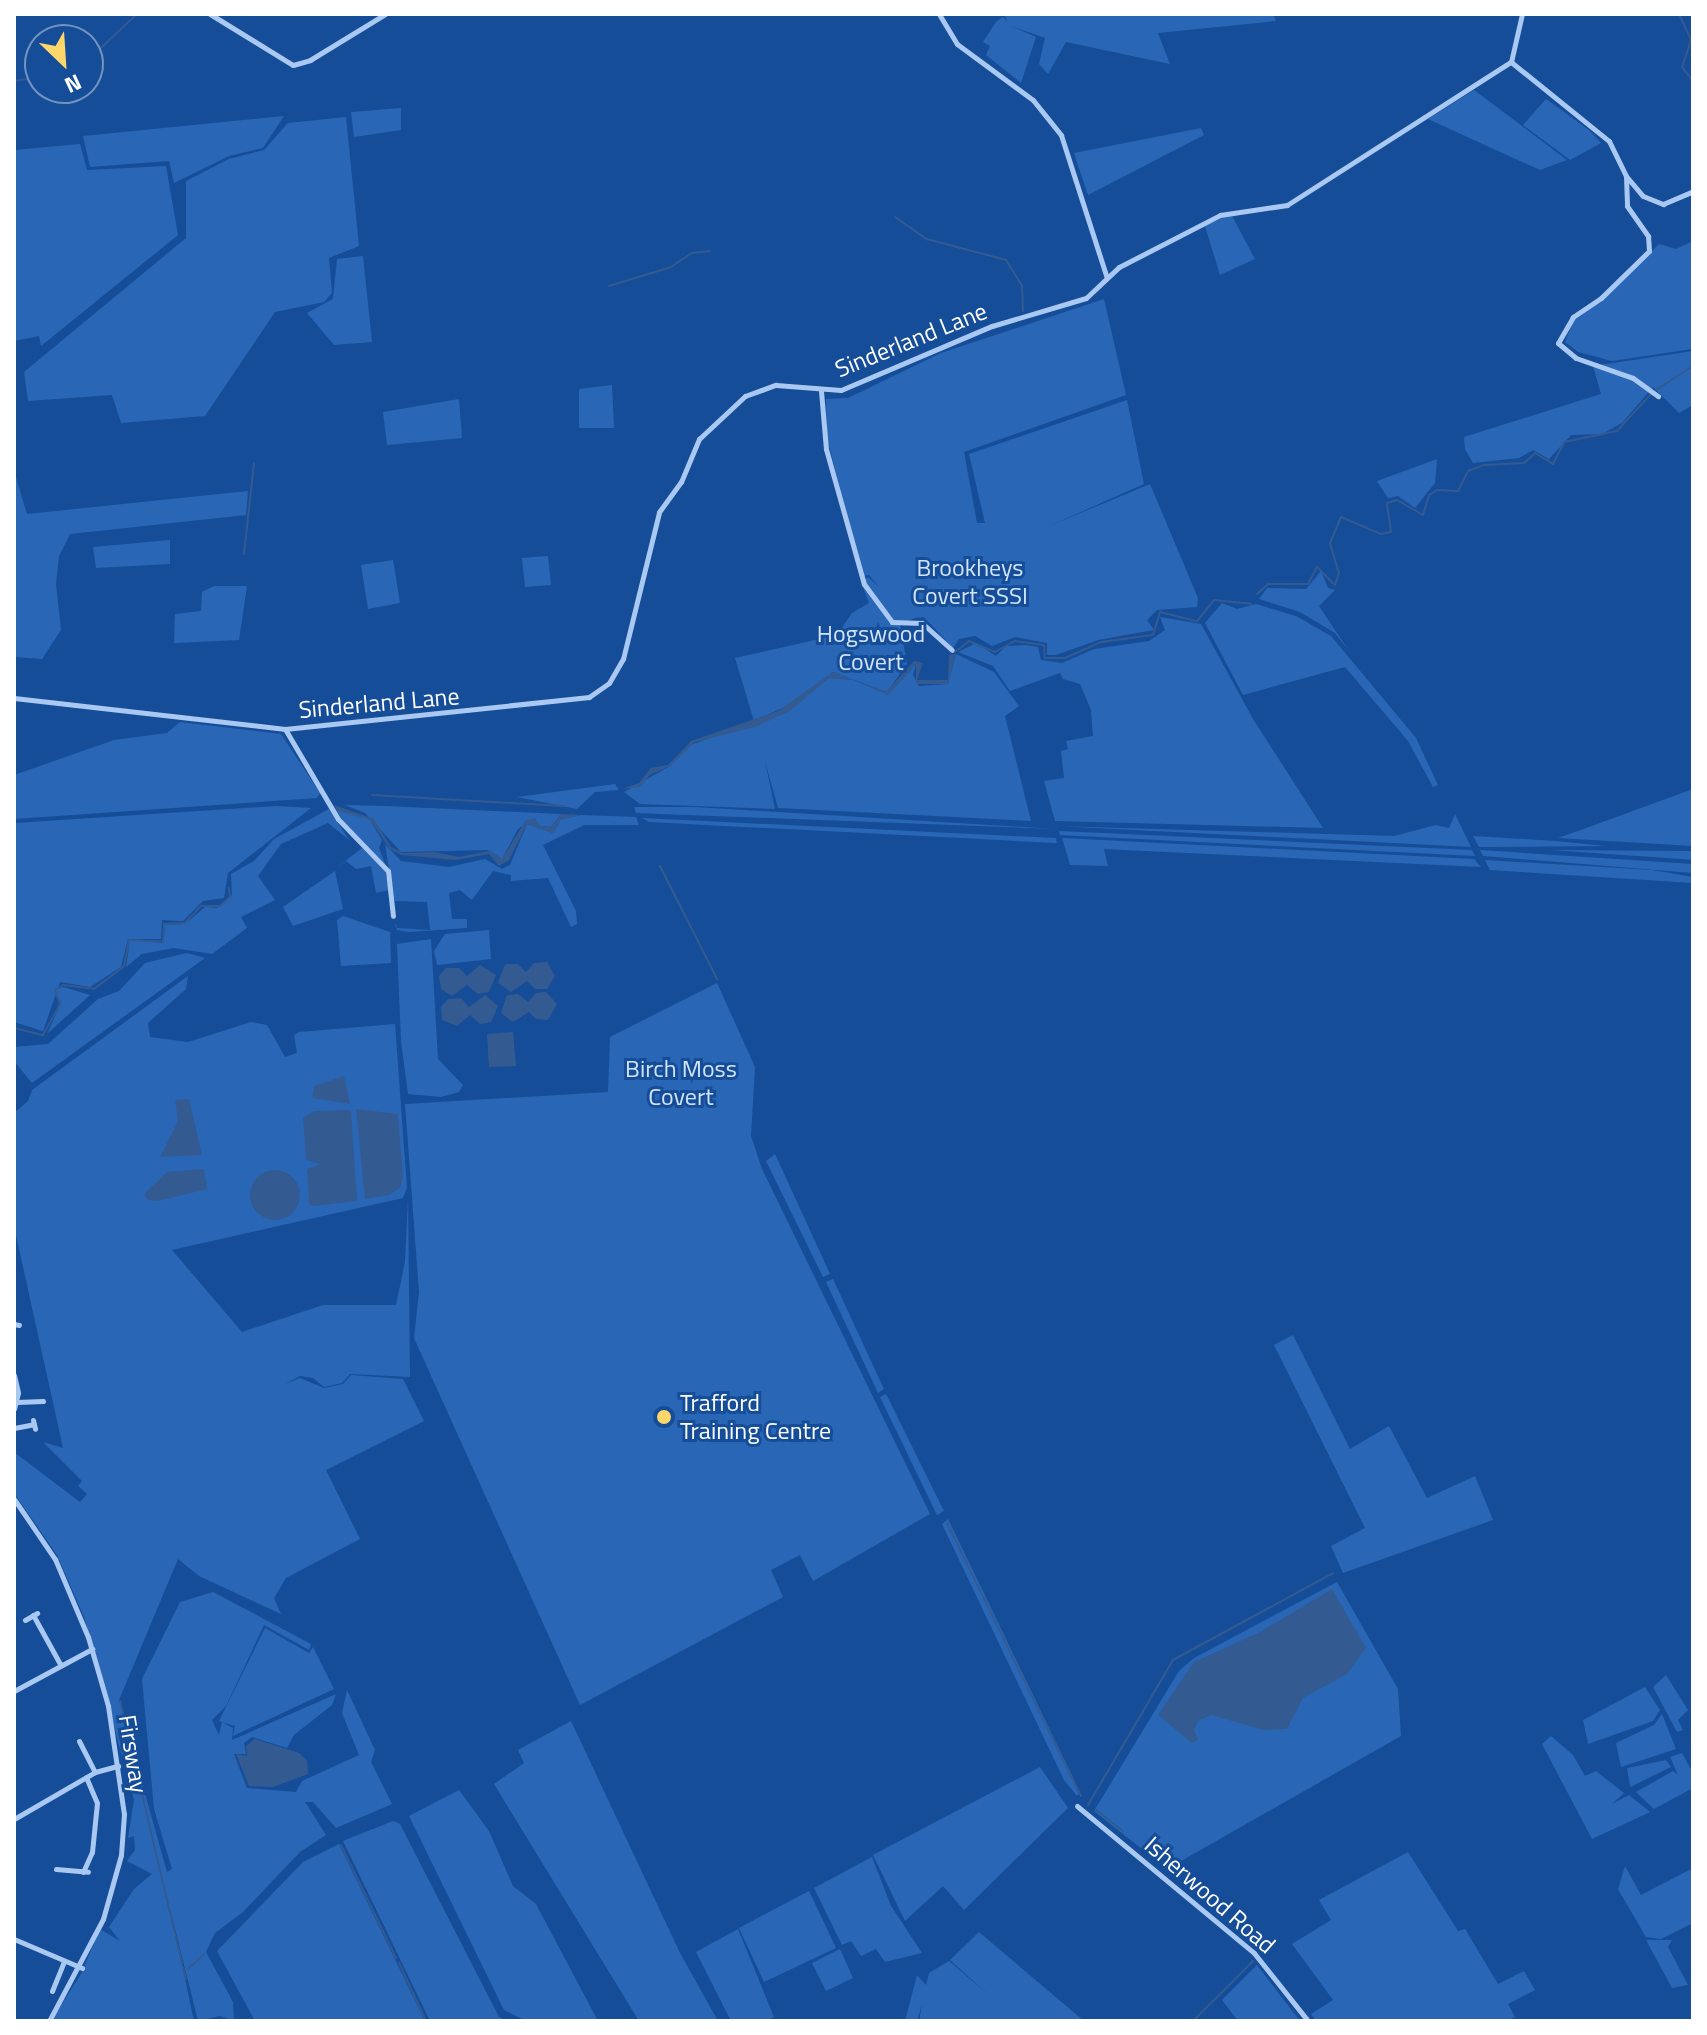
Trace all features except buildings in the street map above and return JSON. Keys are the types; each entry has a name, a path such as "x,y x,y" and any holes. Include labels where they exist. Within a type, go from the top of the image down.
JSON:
{"street":[{"path":"210,14 293,65 310,60 385,14"},
{"path":"939,14 957,44 1033,100 1061,135 1107,278"},
{"path":"1522,14 1511,62 1609,141 1626,176 1643,196 1663,204 1693,191"},
{"name":"Sinderland Lane","path":"14,698 285,729 559,704 598,693 623,659 657,518 681,482 699,439 724,412 761,388 786,385 821,391 854,386 992,326 1081,300 1107,278 1227,212 1287,205 1511,62"},
{"path":"1626,176 1627,206 1648,236 1649,251 1601,298 1573,317 1558,343 1576,358 1651,389 1658,396"},
{"path":"821,391 826,449 864,584 892,622 922,623 952,650"},
{"path":"285,729 335,815 388,871 393,916"},
{"path":"14,1375 17,1402 14,1409"},
{"path":"17,1402 43,1401"},
{"path":"14,1428 34,1424"},
{"name":"Firsway","path":"14,1499 63,1573 92,1649 118,1766 124,1814 121,1855 103,1919 82,1968 49,2021"},
{"path":"25,1620 35,1614 60,1664"},
{"path":"14,1691 92,1649"},
{"path":"79,1741 95,1772"},
{"path":"14,1819 95,1772 118,1766"},
{"path":"56,1869 86,1872 92,1852 97,1803 86,1777"},
{"name":"Isherwood Road","path":"1077,1806 1254,1953 1308,2021"},
{"path":"14,1939 82,1968"},
{"path":"52,1991 64,1961"}],"green space":[{"path":"1004,14 1273,14 1276,21 1158,33 1170,64 1066,42 1048,74 1039,64 1045,38 1011,26 1036,37 1021,83 986,55 990,46 983,42 996,22 1003,17 1008,22"},
{"path":"1474,90 1567,160 1540,170 1428,119"},
{"path":"1546,99 1589,130 1601,143 1570,160 1523,125"},
{"path":"401,108 401,130 354,137 351,112"},
{"path":"284,116 263,148 229,156 174,183 169,161 90,167 83,136"},
{"path":"346,117 359,246 329,258 332,293 324,302 275,312 205,416 121,423 112,395 28,401 24,372 186,238 186,181 229,159 264,150 288,123"},
{"path":"1201,128 1204,135 1088,195 1074,153"},
{"path":"80,144 87,170 166,166 178,235 41,346 39,336 14,341 14,150"},
{"path":"1231,214 1255,259 1220,275 1205,226"},
{"path":"1693,241 1692,349 1612,361 1578,352 1565,342 1573,321 1605,298 1659,244 1676,249"},
{"path":"363,256 372,342 334,345 307,313 333,299 337,259"},
{"path":"1104,299 1126,395 964,452 977,523 985,523 969,454 1127,400 1144,484 1047,527 1150,484 1198,598 1197,607 1157,610 1147,620 1154,630 1098,640 1056,655 1047,655 1047,643 1015,637 992,646 975,636 959,639 953,648 924,617 915,618 900,624 907,664 887,692 833,672 793,703 754,721 735,658 837,635 852,613 869,603 861,582 868,577 878,586 869,575 863,576 827,438 826,399 848,398 941,353"},
{"path":"1693,351 1693,405 1679,413 1653,387 1622,423 1602,434 1571,435 1549,459 1533,450 1519,458 1473,463 1465,449 1464,437 1601,394 1593,366"},
{"path":"612,385 614,428 579,428 579,389"},
{"path":"459,399 462,438 387,445 383,412"},
{"path":"1437,459 1435,483 1415,508 1398,496 1388,498 1377,481"},
{"path":"14,471 27,514 248,491 246,515 70,534 59,556 56,584 61,630 42,659 14,657"},
{"path":"170,540 170,564 96,568 93,547"},
{"path":"548,556 551,585 525,587 522,558"},
{"path":"393,560 400,603 368,609 361,565"},
{"path":"1321,571 1328,588 1335,590 1319,606 1349,651 1335,633 1300,612 1259,599 1267,588 1306,589"},
{"path":"214,586 247,586 239,640 174,643 175,614 201,611 202,592"},
{"path":"1222,603 1237,609 1256,604 1296,616 1331,636 1416,738 1438,785 1433,787 1408,741 1345,667 1243,695 1205,623"},
{"path":"1160,617 1201,624 1253,719 1323,828 1055,821 1044,781 1064,778 1061,751 1068,749 1066,741 1093,736 1091,710 1080,684 1063,679 1060,673 1010,691 993,666 958,652 976,643 996,656 1006,646 1026,645 1038,647 1041,660 1062,663 1094,649 1149,641 1165,630"},
{"path":"956,654 994,672 1019,706 1005,716 1031,821 778,808 765,761 775,809 640,804 624,792 670,766 688,746 793,707 829,678 854,680 888,695 916,664 913,675 919,686 948,684"},
{"path":"180,722 281,734 320,793 317,798 14,819 14,775 114,740 167,733"},
{"path":"615,784 619,790 595,792 577,809 517,797"},
{"path":"1693,789 1693,846 1558,838 1589,827"},
{"path":"345,805 561,814 551,827 540,826 534,818 518,829 502,859 488,850 401,852 365,813"},
{"path":"277,806 311,808 228,873 224,898 203,901 183,921 162,920 161,939 128,939 121,967 90,987 60,982 43,1031 14,1022 15,823"},
{"path":"634,807 695,807 1055,829 636,813"},
{"path":"342,808 370,820 382,840 379,848 386,866 344,822 336,810"},
{"path":"329,809 349,840 328,823 281,844 258,876 275,900 241,917 247,928 212,954 174,948 142,954 126,967 130,940 163,943 165,925 185,924 205,907 217,908 232,895 231,874 254,861 274,839"},
{"path":"1455,814 1471,847 1057,826 1394,836 1436,825 1449,828"},
{"path":"582,815 636,817 639,825 584,825 543,845 576,911 577,924 571,927 548,878 511,881 511,875 493,871 472,900 460,890 449,893 452,919 467,919 467,928 409,932 397,930 395,924 397,928 430,930 427,902 394,901 385,844 401,861 449,867 485,859 502,869 510,865 527,824 553,833 561,819"},
{"path":"642,818 1056,838 1057,843 649,822"},
{"path":"1059,831 1472,850 1475,856 1060,835"},
{"path":"1473,836 1556,841 1606,846 1479,847"},
{"path":"1062,838 1474,859 1481,867 1104,849 1108,866 1070,865"},
{"path":"362,848 385,870 389,890 376,893 371,866 356,869 346,861 335,869"},
{"path":"1480,850 1693,864 1693,873 1483,856"},
{"path":"1550,850 1693,851 1693,860 1681,859"},
{"path":"1485,860 1652,870 1693,877 1693,883 1490,870"},
{"path":"335,871 343,909 293,926 283,907"},
{"path":"343,916 390,932 391,963 341,966 337,920"},
{"path":"489,930 491,959 437,965 434,951 445,934"},
{"path":"431,939 438,1059 463,1085 459,1092 441,1097 408,1094 401,1041 397,944"},
{"path":"187,953 205,958 32,1083 14,1061 14,1047 48,1044 98,999 119,991 145,963"},
{"path":"188,976 186,989 148,1023 150,1037 188,1042 251,1022 267,1025 285,1057 297,1053 294,1035 299,1032 395,1024 407,1188 403,1198 172,1250 242,1332 323,1305 396,1305 405,1262 408,1198 410,1377 350,1374 342,1383 324,1387 313,1378 300,1376 285,1384 300,1378 324,1388 343,1384 351,1375 403,1379 424,1421 326,1470 360,1539 286,1578 274,1598 281,1614 199,1576 178,1559 119,1700 167,1872 172,1869 154,1809 142,1679 180,1602 213,1592 311,1644 309,1650 264,1625 226,1706 212,1720 219,1735 222,1722 233,1728 232,1740 336,1694 332,1705 294,1735 287,1748 252,1737 244,1743 246,1754 234,1754 247,1788 296,1792 302,1781 359,1755 342,1713 347,1690 375,1750 371,1762 392,1804 336,1828 313,1802 305,1802 326,1835 300,1852 243,1912 215,1933 206,1952 233,2002 234,2021 220,2016 198,2021 170,1908 194,2021 51,2021 81,1974 100,1929 120,1941 109,1927 134,1889 152,1874 127,1861 135,1850 134,1836 128,1838 134,1800 84,1617 57,1555 14,1493 14,1452 80,1502 87,1494 78,1486 82,1481 43,1442 63,1448 14,1226 14,1113 28,1101 32,1090"},
{"name":"Trafford Training Centre","path":"717,983 755,1067 751,1136 762,1169 930,1514 813,1581 800,1555 771,1570 783,1597 580,1705 414,1338 419,1292 405,1104 608,1092 610,1037"},
{"path":"63,987 90,995 47,1034 61,1003 55,990"},
{"path":"775,1154 830,1274 823,1277 766,1161"},
{"path":"833,1279 884,1389 878,1393 826,1282"},
{"path":"1293,1335 1350,1449 1389,1426 1427,1498 1475,1476 1493,1520 1343,1573 1331,1546 1365,1528 1274,1345"},
{"path":"886,1394 944,1511 937,1515 880,1397"},
{"path":"948,1519 1080,1792 1077,1796 1064,1780 942,1524"},
{"path":"1337,1582 1398,1689 1401,1736 1167,1869 1094,1811 1179,1671 1194,1658"},
{"path":"265,1628 309,1653 313,1647 334,1689 233,1736 235,1726 219,1721"},
{"path":"1666,1675 1688,1710 1678,1720 1683,1730 1677,1732 1653,1687"},
{"path":"1645,1687 1660,1710 1653,1721 1588,1744 1583,1720"},
{"path":"1662,1714 1676,1749 1621,1767 1616,1743 1654,1725"},
{"path":"571,1721 680,1953 718,2021 639,2021 494,1784 524,1763 518,1750"},
{"path":"1551,1736 1573,1755 1585,1776 1596,1771 1624,1793 1612,1804 1629,1795 1650,1812 1592,1839 1542,1744"},
{"path":"1682,1753 1693,1773 1693,1788 1654,1809 1636,1792 1673,1771 1678,1775 1670,1757"},
{"path":"1666,1760 1671,1767 1630,1787 1627,1768"},
{"path":"1040,1767 1068,1808 964,1910 943,1886 905,1921 873,1855"},
{"path":"459,1790 489,1831 513,1886 536,1904 598,2021 526,2021 504,2010 409,1816"},
{"path":"393,1821 400,1824 499,2017 507,2021 430,2021 343,1841"},
{"path":"339,1844 425,2021 255,2021 217,1951 303,1862"},
{"path":"1408,1852 1458,1931 1465,1929 1498,1984 1524,1971 1535,1990 1508,2004 1515,2017 1507,2021 1316,2021 1311,2014 1333,2000 1292,1944 1331,1920 1319,1900"},
{"path":"872,1857 891,1906 922,1953 885,1962 876,1949 861,1956 851,1941 842,1945 814,1888"},
{"path":"1625,1866 1641,1895 1693,1868 1693,1923 1661,1939 1646,1937 1618,1889"},
{"path":"809,1891 836,1948 764,1982 739,1928"},
{"path":"738,1929 774,2017 766,2021 731,2021 696,1952"},
{"path":"979,1932 1084,2021 919,2021 922,2004 917,2021 905,2021 917,1975 926,1985 929,1973 949,1961 990,1996 950,1960"},
{"path":"1646,1940 1672,1940 1668,1947 1688,1985 1672,1988"},
{"path":"840,1949 853,1978 826,1991 812,1963"},
{"path":"1257,1965 1300,2021 1238,2021 1222,2000"}],"shaded area":[{"path":"956,654 948,684 916,684 916,664 888,695 854,680 829,678 790,711 755,727 695,742 670,766 650,775 640,787 622,789 639,783 651,768 668,765 691,741 778,711 833,672 886,692 914,661 923,663 917,680 948,680 949,655"},
{"path":"334,805 374,819 391,847 403,853 434,852 459,857 489,851 502,859 526,820 534,818 540,826 551,827 561,814 582,815 561,819 553,833 527,824 509,860 499,866 489,854 456,860 401,855 390,849 370,820 336,810"},
{"path":"547,962 555,976 547,989 535,989 527,981 511,992 498,983 505,964 518,964 526,972 534,963"},
{"path":"480,965 496,975 489,992 478,994 467,985 452,996 441,989 439,976 446,968 459,968 467,976"},
{"path":"546,992 557,1004 548,1020 536,1019 529,1012 513,1022 501,1013 507,995 518,994 528,1002 536,993"},
{"path":"485,995 498,1006 491,1022 480,1024 470,1015 457,1026 442,1020 441,1007 448,999 461,998 469,1007"},
{"path":"513,1032 516,1066 489,1067 487,1034"},
{"path":"344,1076 350,1104 312,1098 314,1086"},
{"path":"189,1099 202,1155 160,1157 178,1121 175,1100"},
{"path":"356,1109 398,1114 403,1178 400,1188 389,1195 365,1199"},
{"path":"351,1110 357,1201 309,1204 307,1169 321,1164 306,1160 303,1118 314,1111"},
{"path":"204,1169 207,1189 158,1201 148,1200 144,1194 167,1172"},
{"path":"275,1170 292,1178 300,1195 292,1212 275,1220 258,1212 250,1195 258,1178"},
{"path":"1332,1589 1366,1648 1347,1674 1303,1698 1287,1729 1264,1730 1211,1715 1198,1721 1194,1730 1198,1740 1192,1743 1158,1715 1194,1662 1260,1632"},
{"path":"255,1739 299,1753 307,1760 308,1774 273,1787 249,1786 236,1754 247,1756 246,1746"}],"waterway":[{"path":"104,45 137,14"},
{"path":"1679,14 1691,40 1682,67 1693,81"},
{"path":"14,81 24,79"},
{"path":"895,217 927,239 1006,260 1022,286 1023,311"},
{"path":"609,286 671,267 692,253 710,251"},
{"path":"1656,390 1693,366"},
{"path":"1257,594 1268,584 1308,584 1317,567 1335,585 1339,573 1330,543 1341,517 1381,534 1391,532 1387,503 1397,500 1423,515 1429,495 1437,490 1458,491 1468,471 1484,465 1524,463 1535,453 1553,464 1564,442 1617,431 1651,394"},
{"path":"244,554 254,464"},
{"path":"955,652 969,641 995,652 1015,641 1044,645 1045,658 1065,658 1101,642 1153,635 1160,612 1197,621 1214,600 1251,604"},
{"path":"372,795 564,806"},
{"path":"660,866 717,979"},
{"path":"14,1028 43,1035 60,1004 55,990 63,985 94,989 124,966 129,940 163,942 164,924 185,923 201,906 220,906 230,897 229,888"},
{"path":"947,1523 1081,1796"},
{"path":"1088,1805 1173,1660 1333,1573"},
{"path":"120,1701 182,1964"},
{"path":"1096,1810 1123,1831"},
{"path":"341,1845 396,1958"},
{"path":"188,1969 204,1954"},
{"path":"1193,2021 1253,1961"},
{"path":"399,1963 426,2021"},
{"path":"183,1967 186,1979"}],"place":[{"name":"Trafford Training Centre","path":"664,1417"}],"park label":[{"name":"Brookheys Covert SSSI","path":"970,582"},
{"name":"Hogswood Covert","path":"871,648"},
{"name":"Birch Moss Covert","path":"681,1083"}]}
